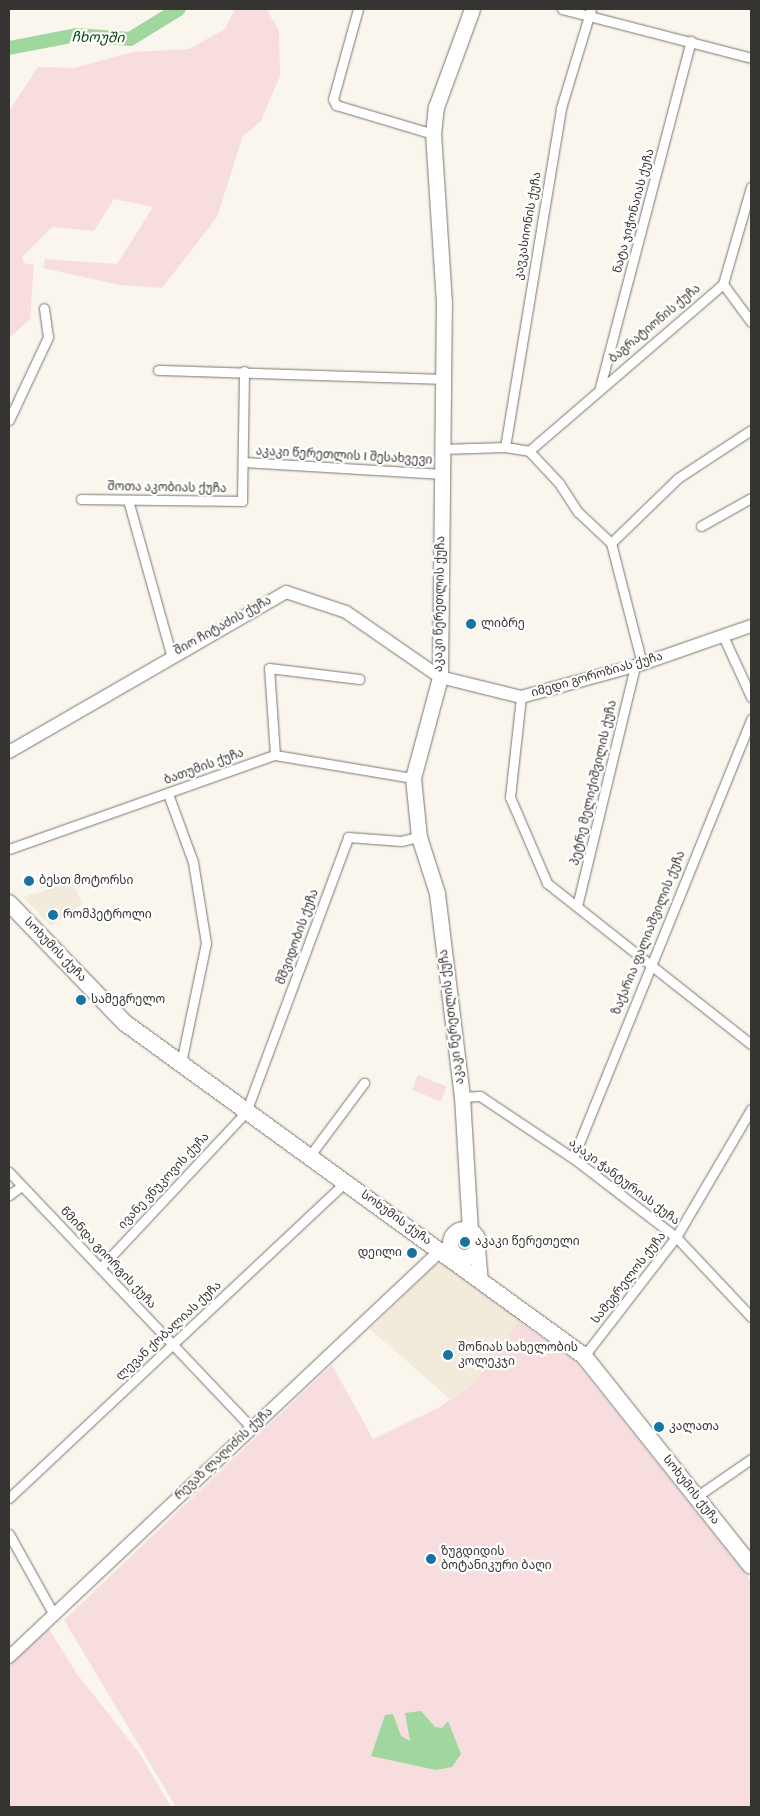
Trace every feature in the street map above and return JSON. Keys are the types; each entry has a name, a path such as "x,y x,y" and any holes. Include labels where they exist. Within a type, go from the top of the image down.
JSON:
{"highway":[{"name":"სოხუმის ქუჩა","path":"9,904 126,1023 308,1158 346,1182 435,1247 458,1259 480,1280 584,1356 751,1566"}],"main road":[{"name":"აკაკი წერეთლის ქუჩა","path":"467,1224 469,1199 462,1097 437,893 419,837 413,778 440,677 441,379 444,303 432,134 436,107 472,9"},
{"path":"435,1247 452,1231 467,1224"},
{"path":"435,1247 467,1224"},
{"path":"467,1224 477,1248 480,1280"},
{"path":"453,1235 451,1248 458,1259 477,1248"}],"street":[{"path":"358,9 333,99 336,105 432,134"},
{"path":"562,9 590,11 751,58"},
{"name":"კავკასიონის ქუჩა","path":"505,446 561,108 590,11"},
{"name":"ნატა ჯიჭონაიას ქუჩა","path":"600,387 691,41"},
{"path":"751,187 723,284 751,322"},
{"name":"ბაგრატიონის ქუჩა","path":"529,451 600,387 723,284"},
{"path":"9,420 48,337 44,308"},
{"path":"158,370 244,371 441,379"},
{"name":"შოთა აკობიას ქუჩა","path":"81,499 242,501 244,371"},
{"path":"611,543 678,478 751,430"},
{"path":"441,449 505,446 529,451 559,483 578,512 611,543 638,665"},
{"name":"აკაკი წერეთლის I შესახვევი","path":"244,462 442,474"},
{"path":"701,526 751,498"},
{"path":"128,500 171,654"},
{"name":"შიო ჩიტაძის ქუჩა","path":"9,752 171,654 286,592 346,612 440,677"},
{"name":"იმედი გოროზიას ქუჩა","path":"440,677 521,697 638,665 751,626"},
{"path":"723,636 751,697"},
{"name":"პეტრე მელიქიშვილის ქუჩა","path":"577,906 638,665"},
{"path":"275,755 269,668 359,679"},
{"path":"521,697 510,797 547,883 650,962 751,1044"},
{"name":"ზაქარია ფალიაშვილის ქუჩა","path":"573,1158 650,962 751,719"},
{"name":"ბათუმის ქუჩა","path":"9,849 275,755 413,778"},
{"path":"168,794 193,862 206,943 180,1063"},
{"name":"მშვიდობის ქუჩა","path":"246,1112 348,837 401,841 419,837"},
{"path":"308,1158 364,1083"},
{"name":"აკაკი ჭანტურიას ქუჩა","path":"462,1097 480,1096 573,1158 676,1238 751,1317"},
{"name":"სამეგრელოს ქუჩა","path":"584,1356 676,1238 751,1109"},
{"name":"ივანე ვნუკოვის ქუჩა","path":"101,1267 246,1112"},
{"name":"წმინდა გიორგის ქუჩა","path":"9,1172 20,1187 101,1267 172,1346 252,1428"},
{"name":"ლევან ქობალიას ქუჩა","path":"9,1498 346,1182"},
{"path":"9,1195 20,1187"},
{"name":"რევაზ ლაღიძის ქუჩა","path":"9,1657 252,1428 435,1247"},
{"path":"696,1497 751,1459"},
{"path":"9,1534 54,1615"}],"shaded area":[{"path":"235,9 266,9 279,30 280,76 261,121 243,136 217,217 162,288 120,285 43,268 45,259 117,264 153,207 114,199 94,231 52,227 22,257 24,263 34,265 30,319 9,338 9,111 38,67 74,68 133,52 189,49 225,29"},
{"name":"რომპეტროლი","path":"73,882 82,904 51,926 23,897"},
{"path":"418,1075 447,1087 441,1101 412,1090"},
{"name":"შონიას სახელობის კოლეკჯი","path":"447,1263 521,1319 475,1382 450,1399 370,1329 435,1265"},
{"name":"ზუგდიდის ბოტანიკური ბაღი","path":"519,1321 575,1361 751,1581 751,1807 176,1807 64,1620 332,1365 373,1439 438,1408 475,1382"},
{"path":"49,1629 77,1674 138,1751 171,1807 9,1807 9,1665"},
{"path":"421,1711 435,1727 442,1728 448,1721 461,1754 452,1767 436,1770 371,1756 385,1715 393,1714 401,1736 410,1741 405,1713"}],"waterway":[{"name":"ჩხოუში","path":"9,48 76,35 130,39 179,9"}],"place":[{"name":"ლიბრე","path":"471,624"},
{"name":"ბესთ მოტორსი","path":"29,881"},
{"name":"რომპეტროლი","path":"53,915"},
{"name":"სამეგრელო","path":"81,1000"},
{"name":"აკაკი წერეთელი","path":"465,1242"},
{"name":"დეილი","path":"412,1253"},
{"name":"შონიას სახელობის კოლეკჯი","path":"448,1355"},
{"name":"კალათა","path":"659,1427"},
{"name":"ზუგდიდის ბოტანიკური ბაღი","path":"431,1559"}]}
